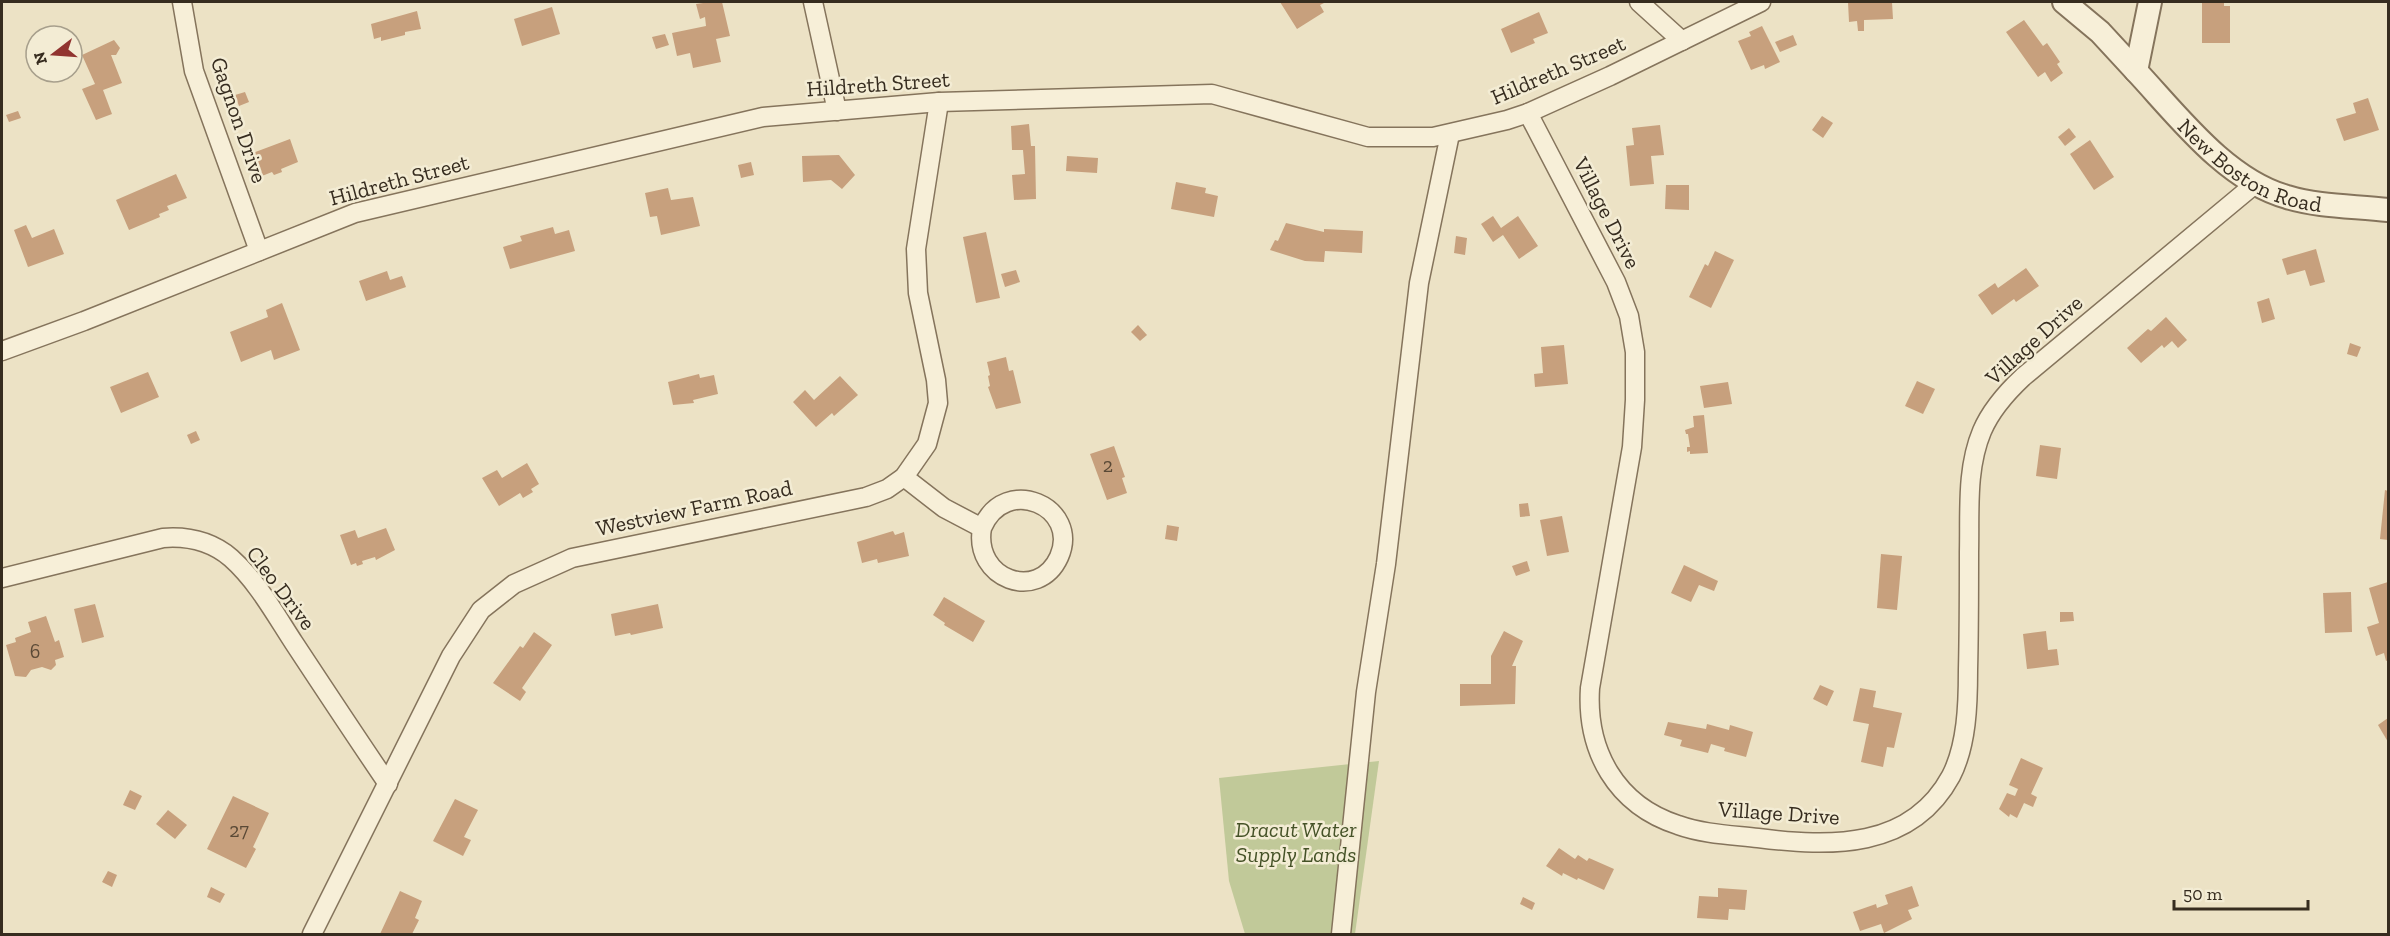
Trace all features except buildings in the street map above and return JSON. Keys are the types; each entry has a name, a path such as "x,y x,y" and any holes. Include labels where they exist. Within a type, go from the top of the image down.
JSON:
{"street":[{"name":"Gagnon Drive","path":"182,2 194,71 259,251"},
{"path":"813,2 837,111"},
{"path":"1639,2 1682,41"},
{"name":"Hildreth Street","path":"2,351 356,213 763,117 939,102 1212,94 1368,137 1433,137 1508,120 1528,113 1610,76 1761,2"},
{"name":"New Boston Road","path":"2064,2 2100,32 2196,134 2234,170 2255,184 2288,198 2388,210"},
{"path":"2136,71 2150,2"},
{"name":"Westview Farm Road","path":"312,934 451,656 481,610 514,584 572,558 866,497 887,489 904,477 927,444 938,404 936,380 918,293 916,249 939,102"},
{"name":"Village Drive","path":"1528,113 1616,282 1629,316 1635,352 1632,447 1590,688 1589,708 1596,747 1615,782 1628,796 1660,819 1698,830 1809,844 1860,840 1900,826 1924,810 1934,800 1951,776 1957,762 1964,730 1968,691 1971,482 1977,446 1992,414 2023,377 2255,184"},
{"path":"1341,934 1366,692 1386,564 1419,283 1450,134"},
{"path":"904,477 944,508 982,528"},
{"path":"1023,499 1031,501 1047,508 1058,522 1062,548 1054,564 1041,576 1016,581 999,575 987,562 981,546 982,528 991,513 1005,502 1023,499"},
{"name":"Cleo Drive","path":"2,578 163,538 182,537 201,541 216,548 231,558 259,590 388,784"}],"green space":[{"name":"Dracut Water Supply Lands","path":"1379,761 1355,934 1245,934 1229,881 1219,778"}]}
